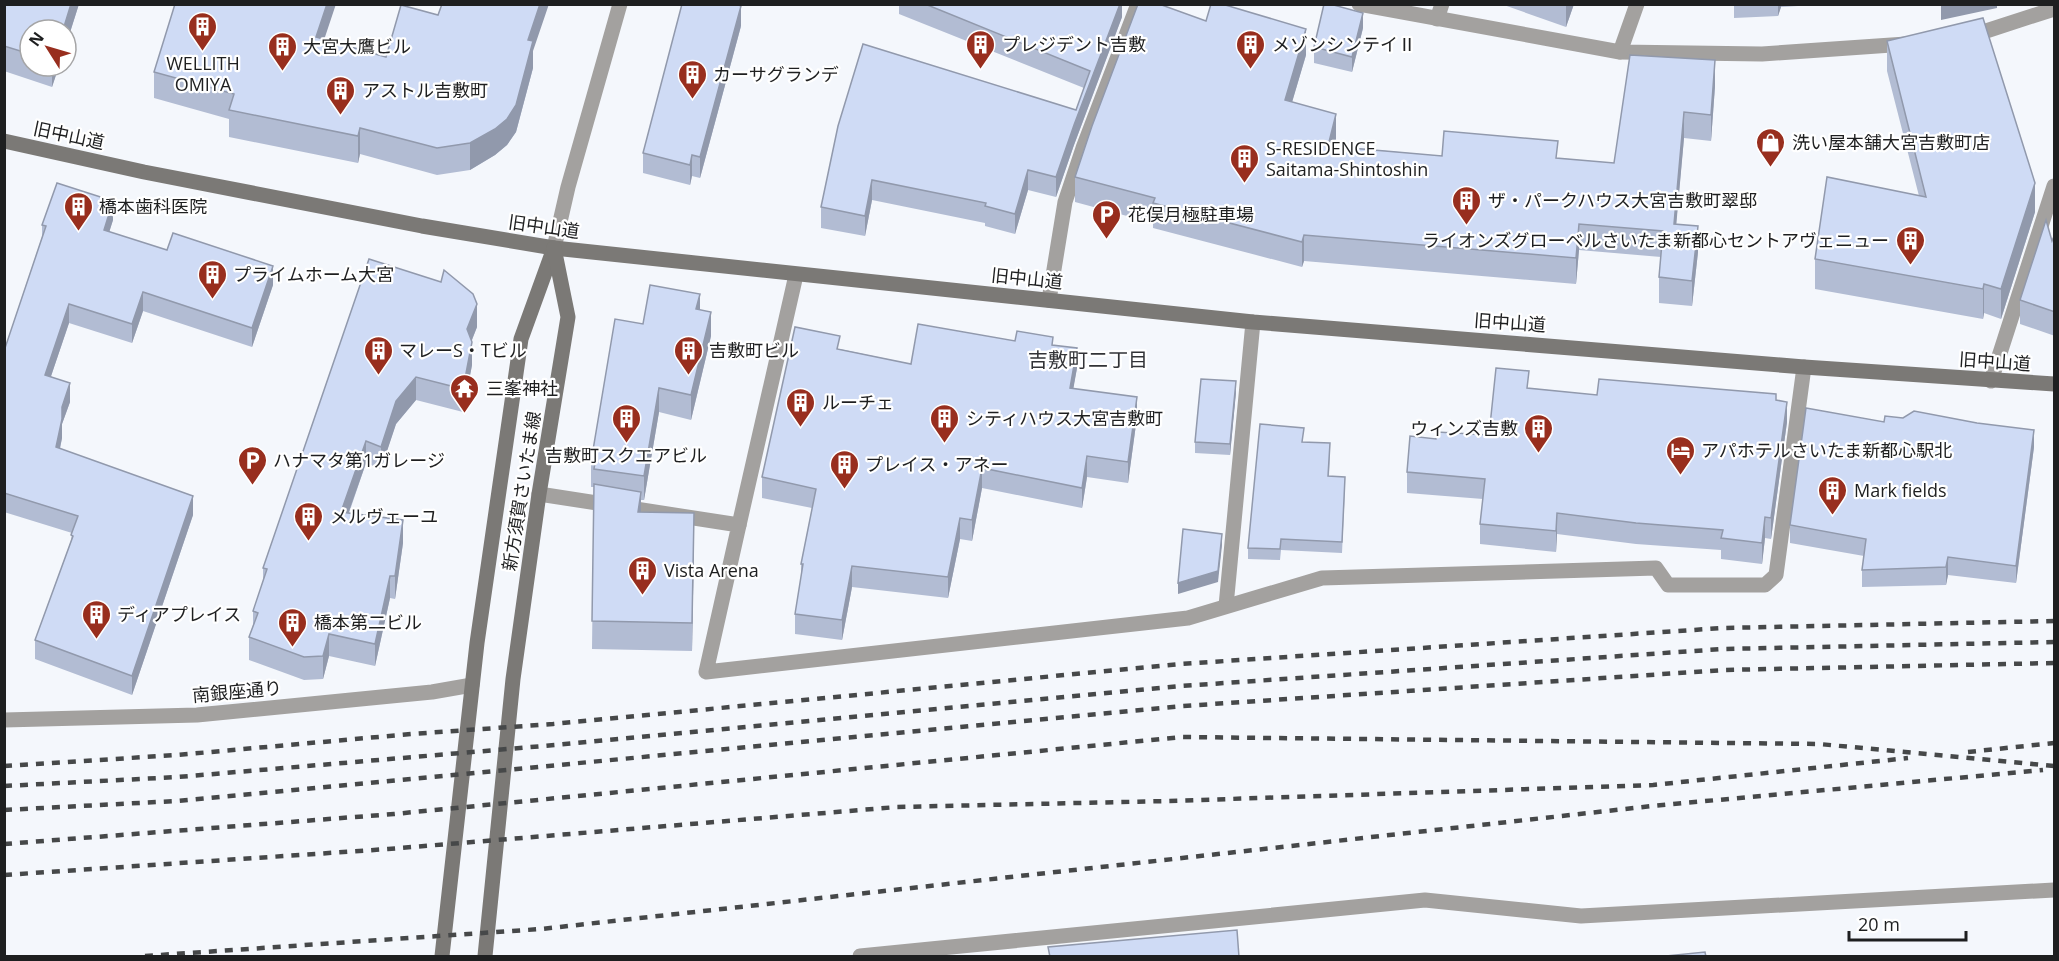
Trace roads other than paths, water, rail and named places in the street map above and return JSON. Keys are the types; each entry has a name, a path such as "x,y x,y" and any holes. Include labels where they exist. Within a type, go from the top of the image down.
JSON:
{"main road":[{"name":"旧中山道","path":"4,141 144,172 411,224 554,248 1253,322 1804,367 2055,384"},
{"name":"新方須賀さいたま線","path":"485,957 513,679 539,494 568,317 554,248"},
{"name":"新方須賀さいたま線","path":"442,957 472,685 498,488 521,339 554,248"}],"street":[{"path":"554,248 568,188 620,4"},
{"path":"1049,300 1065,202 1138,4"},
{"path":"1359,4 1439,12 1620,52 1762,54 1923,44"},
{"path":"1620,52 1637,4"},
{"path":"1953,38 1983,32 2055,9"},
{"path":"1991,381 2055,186"},
{"path":"796,275 706,672 1188,618 1322,578 1656,568 1668,585 1766,585 1776,575 1804,367"},
{"path":"1226,606 1253,322"},
{"path":"539,494 739,525"},
{"name":"南銀座通り","path":"4,720 197,715 432,692 472,685"},
{"path":"860,957 1425,900 1581,916 2055,890"}],"railway":[{"path":"4,766 177,755 553,724 1180,664 1723,628 2054,621"},
{"path":"4,786 178,777 555,745 1181,686 1723,649 2054,642"},
{"path":"4,810 177,801 1183,706 1724,670 2054,663"},
{"path":"4,844 394,814 1182,737 1819,744 2054,766"},
{"path":"1968,752 2054,743"},
{"path":"4,875 388,849 897,807 1169,801 1653,785 1908,758"},
{"path":"145,956 541,929 1652,806 2043,770"}],"place":[{"name":"WELLITH OMIYA","path":"203,52"},
{"name":"プレジデント吉敷","path":"981,70"},
{"name":"メゾンシンテイⅡ","path":"1251,70"},
{"name":"大宮大鷹ビル","path":"282,72"},
{"name":"カーサグランデ","path":"692,100"},
{"name":"アストル吉敷町","path":"341,116"},
{"name":"洗い屋本舗大宮吉敷町店","path":"1771,168"},
{"name":"S-RESIDENCE Saitama-Shintoshin","path":"1245,184"},
{"name":"ザ・パークハウス大宮吉敷町翠邸","path":"1467,226"},
{"name":"橋本歯科医院","path":"78,232"},
{"name":"花俣月極駐車場","path":"1107,240"},
{"name":"ライオンズグローベルさいたま新都心セントアヴェニュー","path":"1910,266"},
{"name":"プライムホーム大宮","path":"212,300"},
{"name":"マレーS・Tビル","path":"378,376"},
{"name":"吉敷町ビル","path":"688,376"},
{"name":"三峯神社","path":"465,414"},
{"name":"ルーチェ","path":"801,428"},
{"name":"吉敷町スクエアビル","path":"626,444"},
{"name":"シティハウス大宮吉敷町","path":"945,444"},
{"name":"ウィンズ吉敷","path":"1539,454"},
{"name":"アパホテルさいたま新都心駅北","path":"1680,476"},
{"name":"ハナマタ第1ガレージ","path":"252,486"},
{"name":"プレイス・アネー","path":"844,490"},
{"name":"Mark fields","path":"1833,516"},
{"name":"メルヴェーユ","path":"309,542"},
{"name":"Vista Arena","path":"643,596"},
{"name":"ディアプレイス","path":"96,640"},
{"name":"橋本第二ビル","path":"293,648"}],"district":[{"name":"吉敷町二丁目","path":"1088,359"}]}
